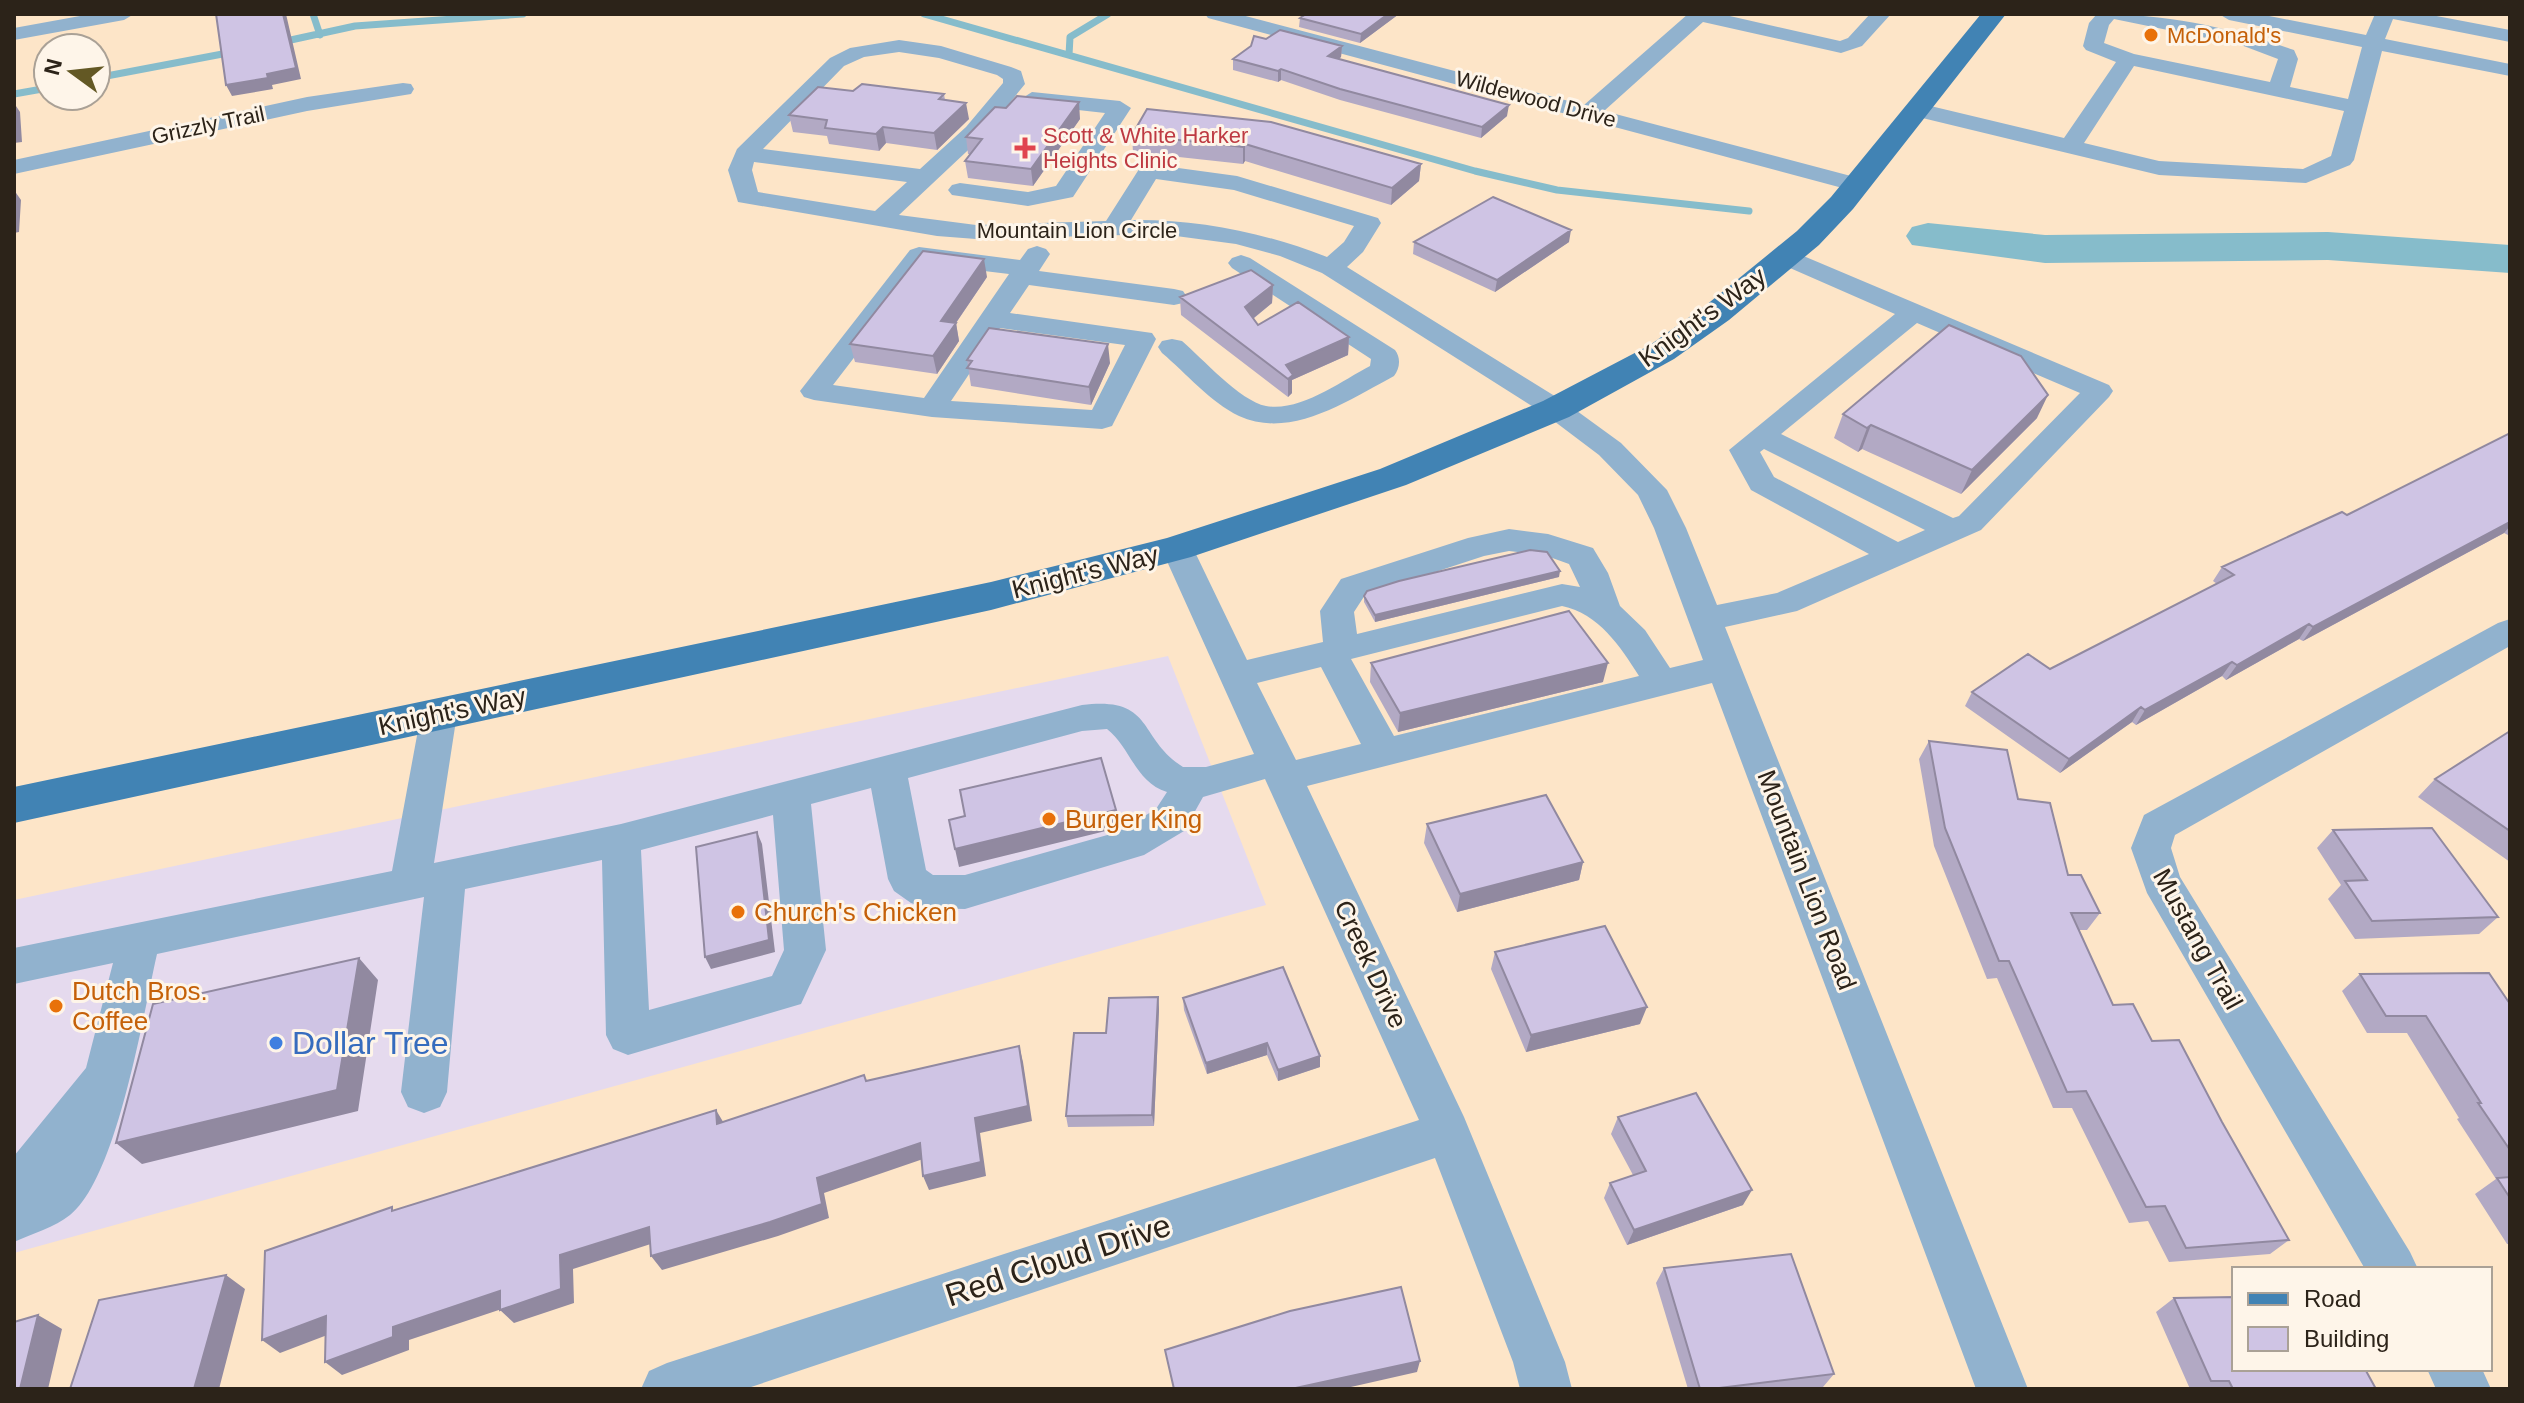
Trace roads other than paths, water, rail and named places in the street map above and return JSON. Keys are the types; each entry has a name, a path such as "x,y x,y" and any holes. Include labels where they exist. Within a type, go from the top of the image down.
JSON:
{"main road":[{"name":"Knight's Way","path":"14,805 991,596 1177,548 1393,477 1556,409 1662,352 1717,313 1808,238 1858,185 1990,15"}],"street":[{"path":"14,34 81,18 124,14"},
{"name":"Wildewood Drive","path":"1215,14 1251,18 1858,185"},
{"path":"1588,113 1699,14 1841,47 1859,38 1881,14"},
{"path":"2108,14 2099,23 2093,46 2128,59 2356,107"},
{"path":"2118,14 2246,40 2287,54 2278,91"},
{"path":"2229,14 2379,30 2510,70"},
{"path":"2284,14 2379,30 2510,61"},
{"path":"2395,14 2510,36"},
{"path":"2469,14 2510,22"},
{"path":"1818,20 1827,28 1859,38"},
{"path":"1918,110 2159,168 2306,176 2342,160 2379,30"},
{"path":"745,154 837,62 854,52 877,47 942,51 1013,76 1014,84 989,117 880,220"},
{"path":"2070,146 2128,59"},
{"name":"Grizzly Trail","path":"14,167 307,104 403,89"},
{"path":"960,190 1028,199 1064,192 1120,108 1031,99"},
{"path":"745,154 925,177"},
{"name":"Mountain Lion Circle","path":"745,154 740,170 747,197 937,229 1115,227 1195,230 1289,251 1331,268 1556,409"},
{"path":"1115,227 1149,171 1237,183 1369,223 1354,247 1331,268"},
{"path":"1023,230 1028,199"},
{"path":"932,408 1055,229"},
{"path":"1172,347 1252,411 1298,413 1384,370 1385,356 1251,269 1289,251"},
{"path":"991,319 1142,339 1102,420 932,408 814,391 919,255 1174,297"},
{"path":"1707,619 1785,603 1970,523 2099,391 1785,257"},
{"path":"1897,555 1762,483 1744,450 1915,311"},
{"path":"1369,345 1415,322"},
{"name":"Mountain Lion Road","path":"1556,409 1610,449 1651,490 1726,667 2002,1389"},
{"path":"1761,436 1952,531"},
{"path":"1384,752 1336,651 1337,611 1353,587 1479,546 1509,540 1548,545 1581,556 1592,573 1604,608"},
{"name":"Creek Drive","path":"1177,548 1448,1132 1539,1362 1546,1389"},
{"path":"1238,675 1562,595 1583,597 1604,608 1644,654 1661,683"},
{"name":"Mustang Trail","path":"2392,1267 2161,881 2151,848 2158,826 2510,631"},
{"path":"14,966 621,840 1082,718 1110,716 1128,725 1156,771 1174,781 1191,784 1384,752 1726,667"},
{"path":"424,1092 428,880 439,714"},
{"path":"887,770 908,879 925,891 965,892 1130,844 1170,820 1191,784"},
{"path":"621,840 628,1035 786,991 805,950 791,796"},
{"path":"14,1218 53,1199 76,1173 92,1133 140,939"},
{"path":"14,1186 31,1172 105,1077"},
{"name":"Red Cloud Drive","path":"667,1389 1448,1132"},
{"path":"2454,1371 2465,1389"}],"waterway":[{"path":"313,14 320,34"},
{"path":"320,34 355,26 523,14"},
{"path":"924,14 1475,171 1557,190 1749,211"},
{"path":"1069,55 1070,37 1108,14"},
{"path":"277,43 320,34"},
{"path":"112,75 233,52"},
{"path":"14,94 32,91"},
{"path":"1928,236 2045,249 2328,246 2510,259"}],"place":[{"name":"McDonald's","path":"2151,35"},
{"name":"Scott & White Harker Heights Clinic","path":"1025,148"},
{"name":"Burger King","path":"1049,819"},
{"name":"Church's Chicken","path":"738,912"},
{"name":"Dutch Bros. Coffee","path":"56,1006"},
{"name":"Dollar Tree","path":"276,1043"}]}
